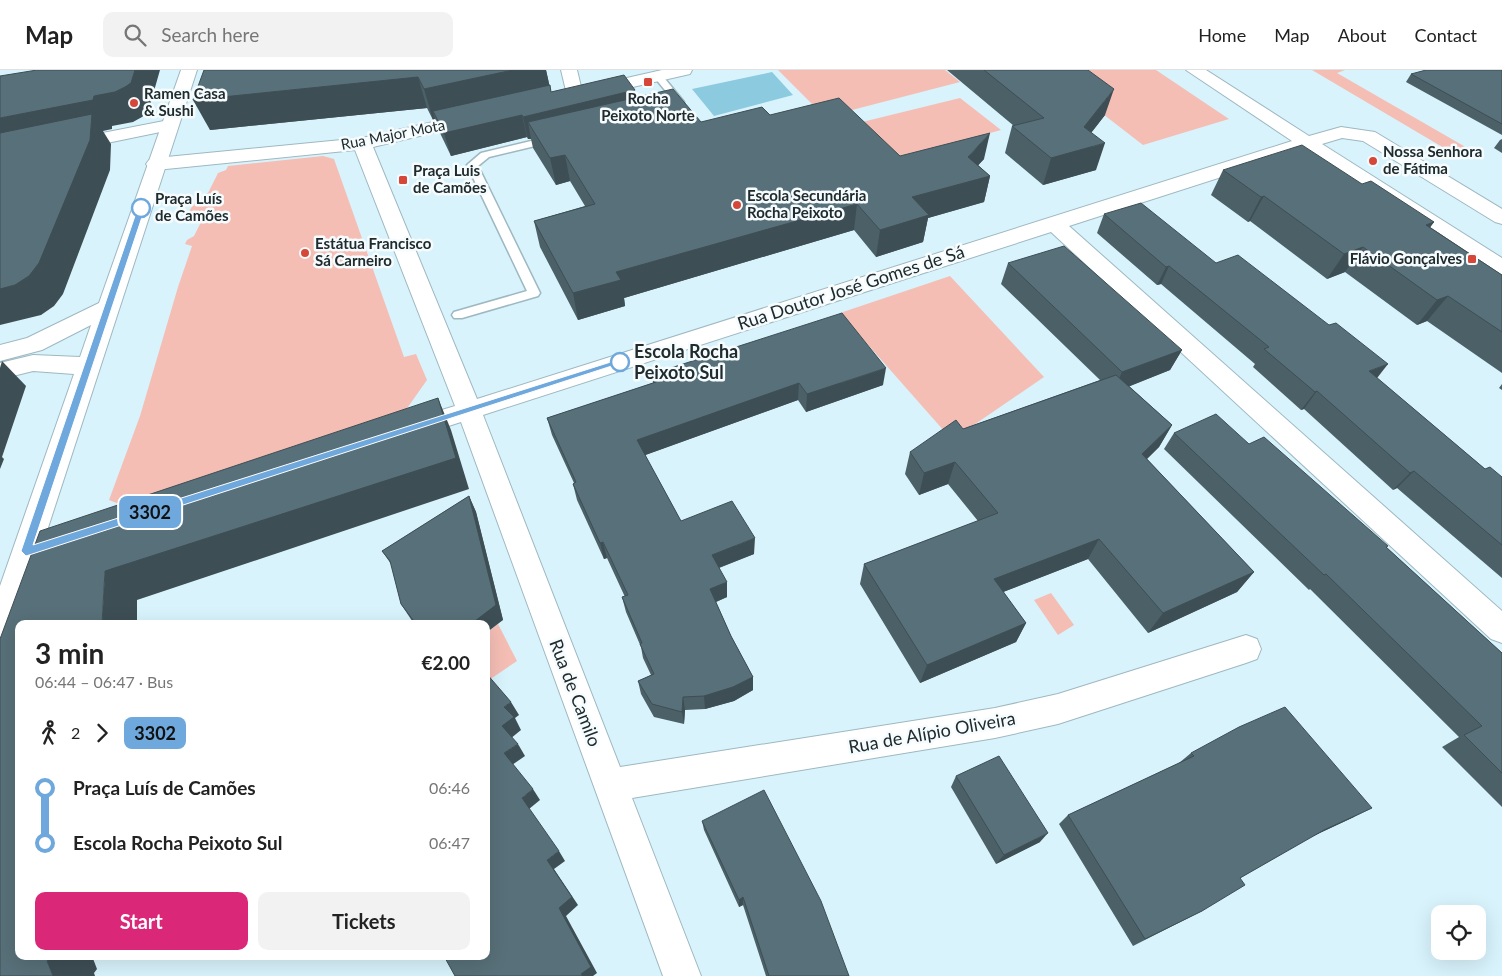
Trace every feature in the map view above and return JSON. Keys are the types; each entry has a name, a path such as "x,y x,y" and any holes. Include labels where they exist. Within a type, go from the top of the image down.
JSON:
{"street":[{"path":"0,629 38,547 89,366 189,70"},
{"path":"569,70 574,95"},
{"path":"555,100 684,70"},
{"path":"1194,70 1502,268"},
{"name":"Rua Major Mota","path":"156,164 362,144 487,115"},
{"path":"0,159 169,125"},
{"name":"Rua Doutor José Gomes de Sá","path":"389,436 1341,132 1368,136 1502,218"},
{"path":"362,144 469,410"},
{"path":"1053,223 1502,630"},
{"path":"0,353 34,344 108,308"},
{"path":"0,372 33,363 89,366"},
{"name":"Rua de Camilo","path":"469,410 682,976"},
{"name":"Rua de Alípio Oliveira","path":"610,785 1004,721 1058,710 1246,649"}],"lane":[{"path":"658,76 683,106 673,109"},
{"path":"458,315 534,293 472,165 485,155 560,136"}],"shaded area":[{"path":"778,70 945,70 960,82 825,117"},
{"path":"1046,70 1156,70 1229,119 1143,145"},
{"path":"1312,70 1345,70 1337,73 1476,153 1461,158"},
{"path":"960,98 1001,130 891,160 854,124"},
{"name":"Praça Luís de Camões","path":"323,156 334,159 404,357 416,354 427,380 403,414 119,504 109,500 140,416 192,246 185,244 187,240 194,236 202,220 191,219 192,214 188,213 198,197 208,193 218,173 226,170 228,166"},
{"path":"950,276 1044,377 952,440 840,313"},
{"path":"1051,593 1074,625 1058,635 1034,600"},
{"path":"498,624 517,661 490,679 490,630"}],"water":[{"path":"772,72 793,95 714,116 692,89"}],"building":[{"path":"37,70 135,70 131,83 115,92 94,96 93,100 0,118 0,76"},
{"path":"204,70 513,70 424,89 418,77 193,100"},
{"path":"984,70 1088,70 1114,89 1084,127 1105,143 1051,158 1012,126 1044,118"},
{"path":"1426,70 1502,70 1502,124 1411,74"},
{"path":"624,75 635,90 523,117 522,115 444,133 433,111 550,85 551,92"},
{"path":"673,89 701,122 762,107 770,115 839,98 900,156 990,133 968,157 990,176 912,197 929,215 880,230 857,204 616,272 621,280 573,293 534,221 595,204 565,155 550,158 528,122"},
{"path":"92,114 90,140 39,263 29,276 15,285 0,289 0,133"},
{"path":"1302,145 1362,184 1371,181 1434,222 1426,225 1502,275 1502,332 1448,296 1437,300 1363,247 1344,254 1264,196 1261,197 1223,170"},
{"path":"1141,203 1216,263 1238,255 1329,325 1336,323 1388,364 1369,371 1485,469 1490,467 1502,477 1502,545 1414,471 1410,473 1317,391 1315,392 1264,349 1269,347 1169,266 1166,267 1104,214"},
{"path":"1064,246 1182,350 1122,372 1008,263"},
{"path":"842,313 886,368 807,394 799,383 637,440 681,521 732,501 755,538 712,555 727,582 710,589 731,636 753,677 733,687 704,696 683,697 682,712 652,704 638,681 654,674 622,597 628,595 603,542 600,543 573,484 576,482 547,418 656,382 652,374"},
{"path":"1116,375 1172,425 1142,454 1254,572 1163,613 1099,539 994,579 1026,623 927,665 864,564 998,513 955,462 924,473 910,452 956,420 963,429"},
{"path":"438,398 456,458 105,571 102,620 15,620 15,960 48,960 53,976 0,976 0,639 40,531"},
{"path":"1216,414 1249,444 1264,437 1388,546 1386,547 1502,653 1502,773 1464,735 1482,726 1326,574 1324,575 1174,433"},
{"path":"469,496 496,605 476,620 413,620 401,604 390,561 382,551"},
{"path":"490,678 511,702 504,707 514,717 502,726 518,744 504,753 533,789 522,798 559,851 547,860 572,897 559,908 591,967 581,974 582,976 455,976 446,960 490,960"},
{"path":"1285,707 1372,808 1324,830 1240,878 1245,885 1202,911 1145,939 1068,815 1194,756 1191,753 1239,727"},
{"path":"999,756 1048,833 1004,855 956,776"},
{"path":"764,790 821,901 849,976 769,976 743,897 739,900 702,821"}],"bus line":[{"name":"3302","path":"141,208 26,551 620,362"}],"place":[{"name":"Rocha Peixoto Norte","path":"648,82"},
{"name":"Ramen Casa & Sushi","path":"134,103"},
{"name":"Nossa Senhora de Fátima","path":"1373,161"},
{"name":"Praça Luis de Camões","path":"403,180"},
{"name":"Escola Secundária Rocha Peixoto","path":"737,205"},
{"name":"Praça Luís de Camões","path":"141,208"},
{"name":"Estátua Francisco Sá Carneiro","path":"305,253"},
{"name":"Flávio Gonçalves","path":"1472,259"},
{"name":"Escola Rocha Peixoto Sul","path":"620,362"}]}
